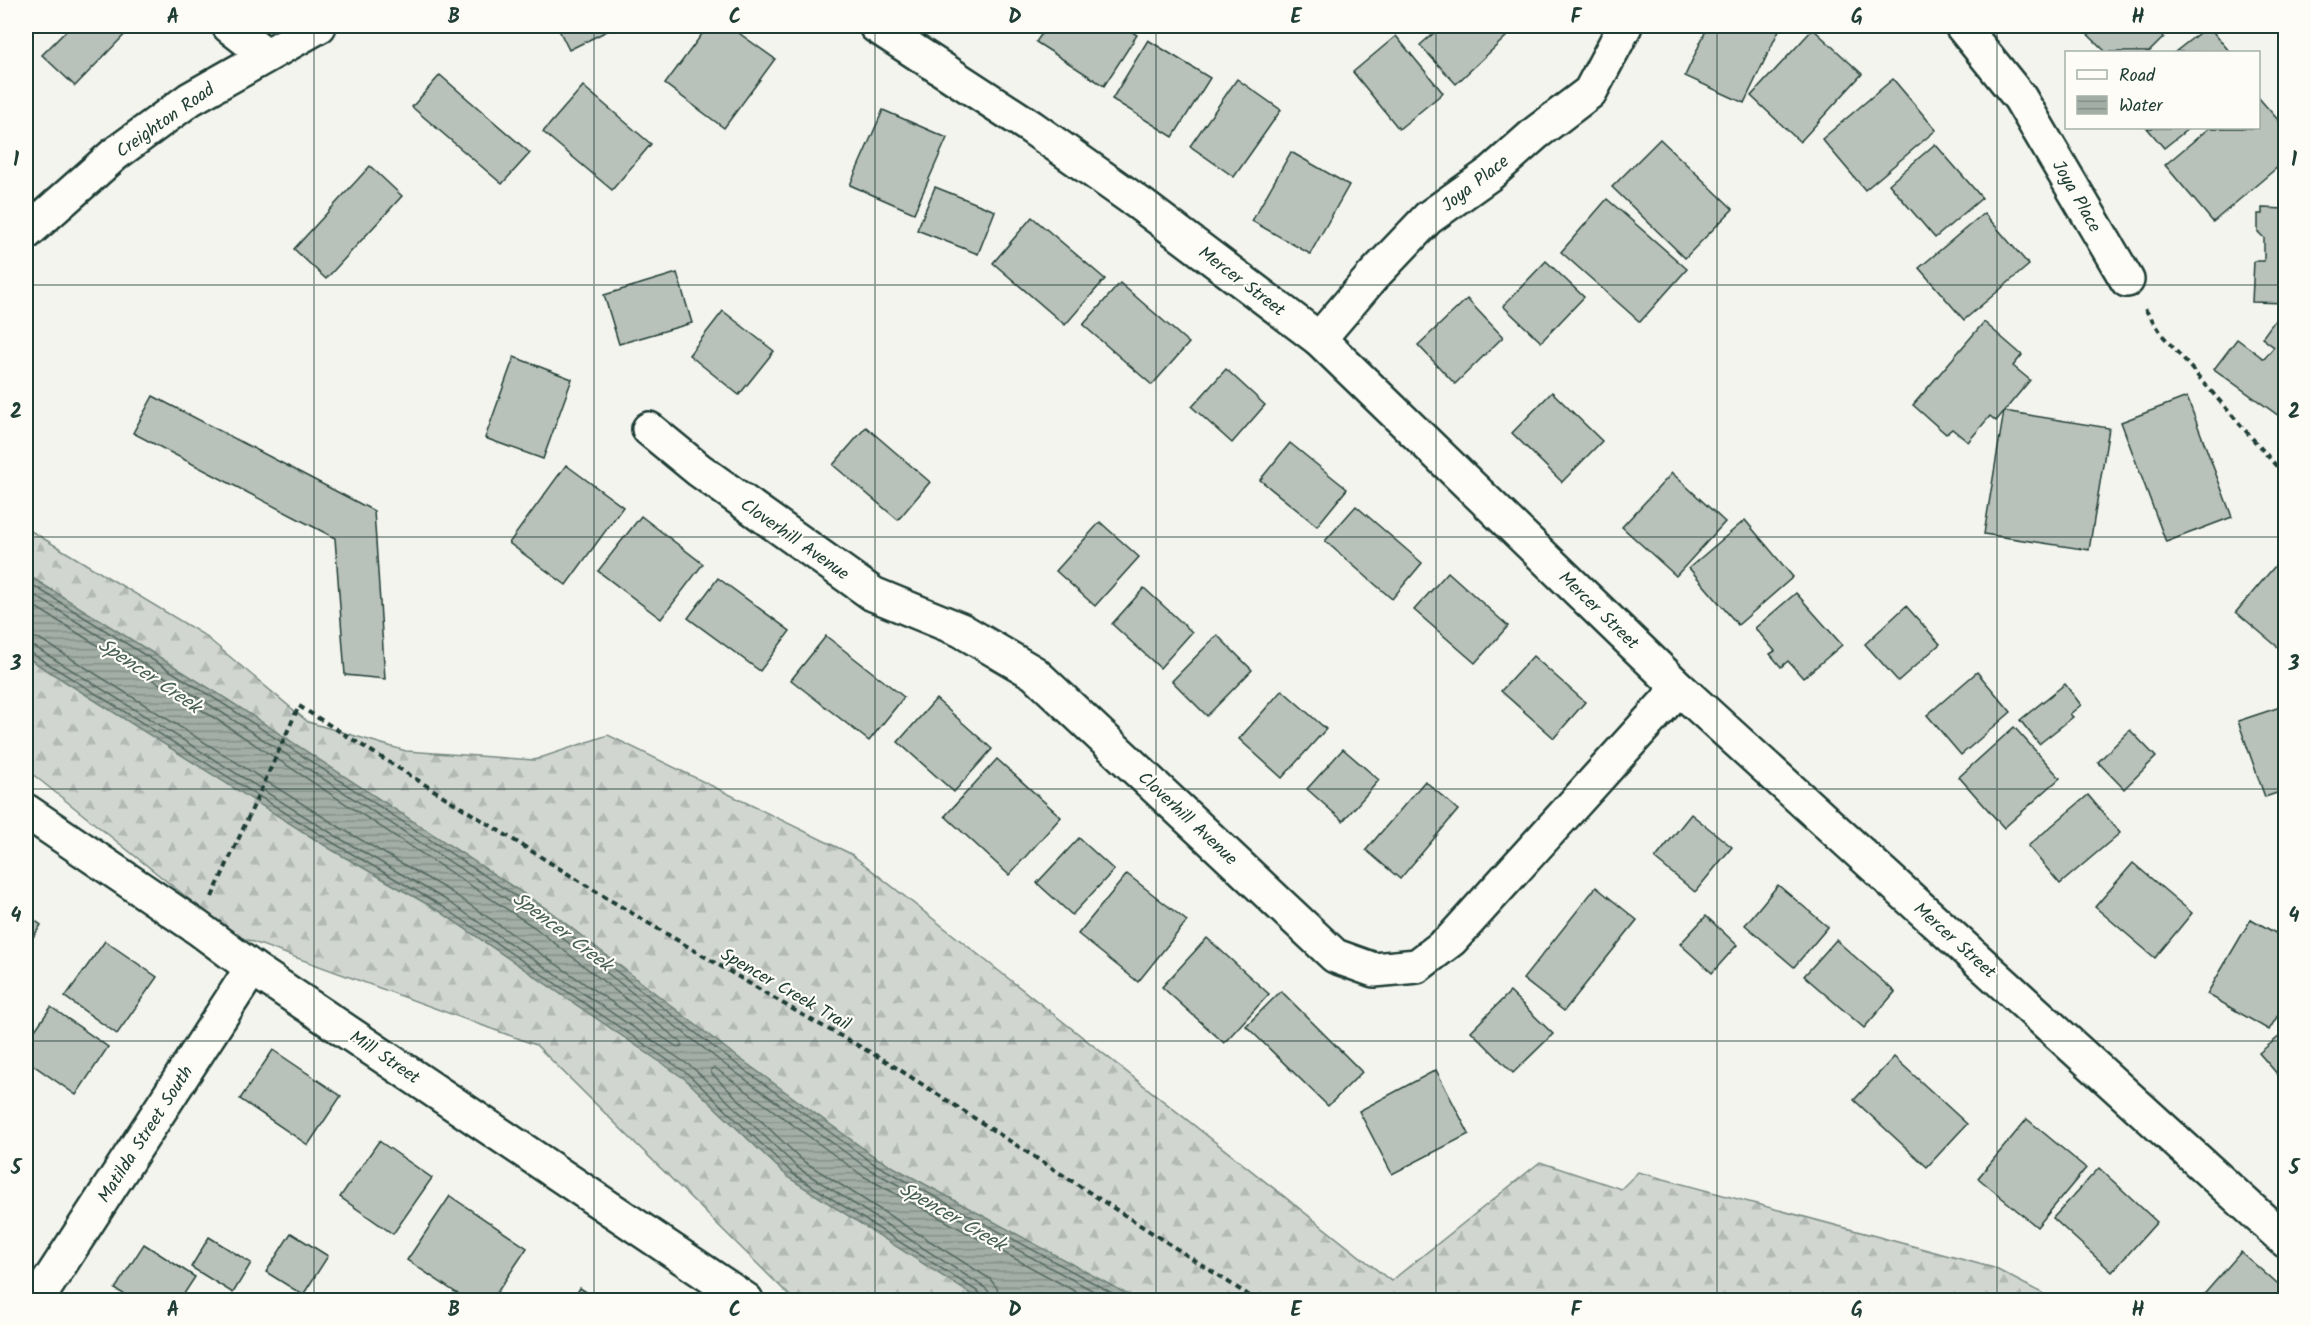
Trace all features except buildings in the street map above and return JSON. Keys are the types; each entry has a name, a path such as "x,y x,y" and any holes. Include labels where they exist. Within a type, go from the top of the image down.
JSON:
{"street":[{"path":"229,26 266,55"},
{"name":"Creighton Road","path":"26,233 115,154 190,99 319,26"},
{"name":"Mercer Street","path":"876,26 1031,127 1140,204 1319,339 1679,688 2286,1241"},
{"name":"Joya Place","path":"1319,339 1428,218 1491,172 1536,133 1590,92 1625,26"},
{"name":"Joya Place","path":"1962,26 2020,99 2127,280"},
{"name":"Cloverhill Avenue","path":"649,429 699,470 873,594 961,630 1034,674 1335,956 1374,970 1417,966 1451,940 1679,688"},
{"name":"Mill Street","path":"26,811 198,928 252,968 746,1300"},
{"name":"Matilda Street South","path":"37,1300 252,968"}],"path":[{"path":"2127,280 2163,336 2286,477"},
{"name":"Spencer Creek Trail","path":"198,928 299,706 605,897 799,1013 886,1061 1256,1300"}],"green space":[{"path":"26,528 204,635 308,722 406,751 534,760 608,735 851,854 1391,1281 1540,1162 1621,1189 1638,1172 1994,1268 2055,1300 794,1300 536,1045 234,935 26,769"}],"water":[{"name":"Spencer Creek","path":"26,574 228,700 547,909 728,1050 875,1157 1138,1300 983,1300 977,1298 789,1178 685,1079 439,911 332,850 26,657"}]}
